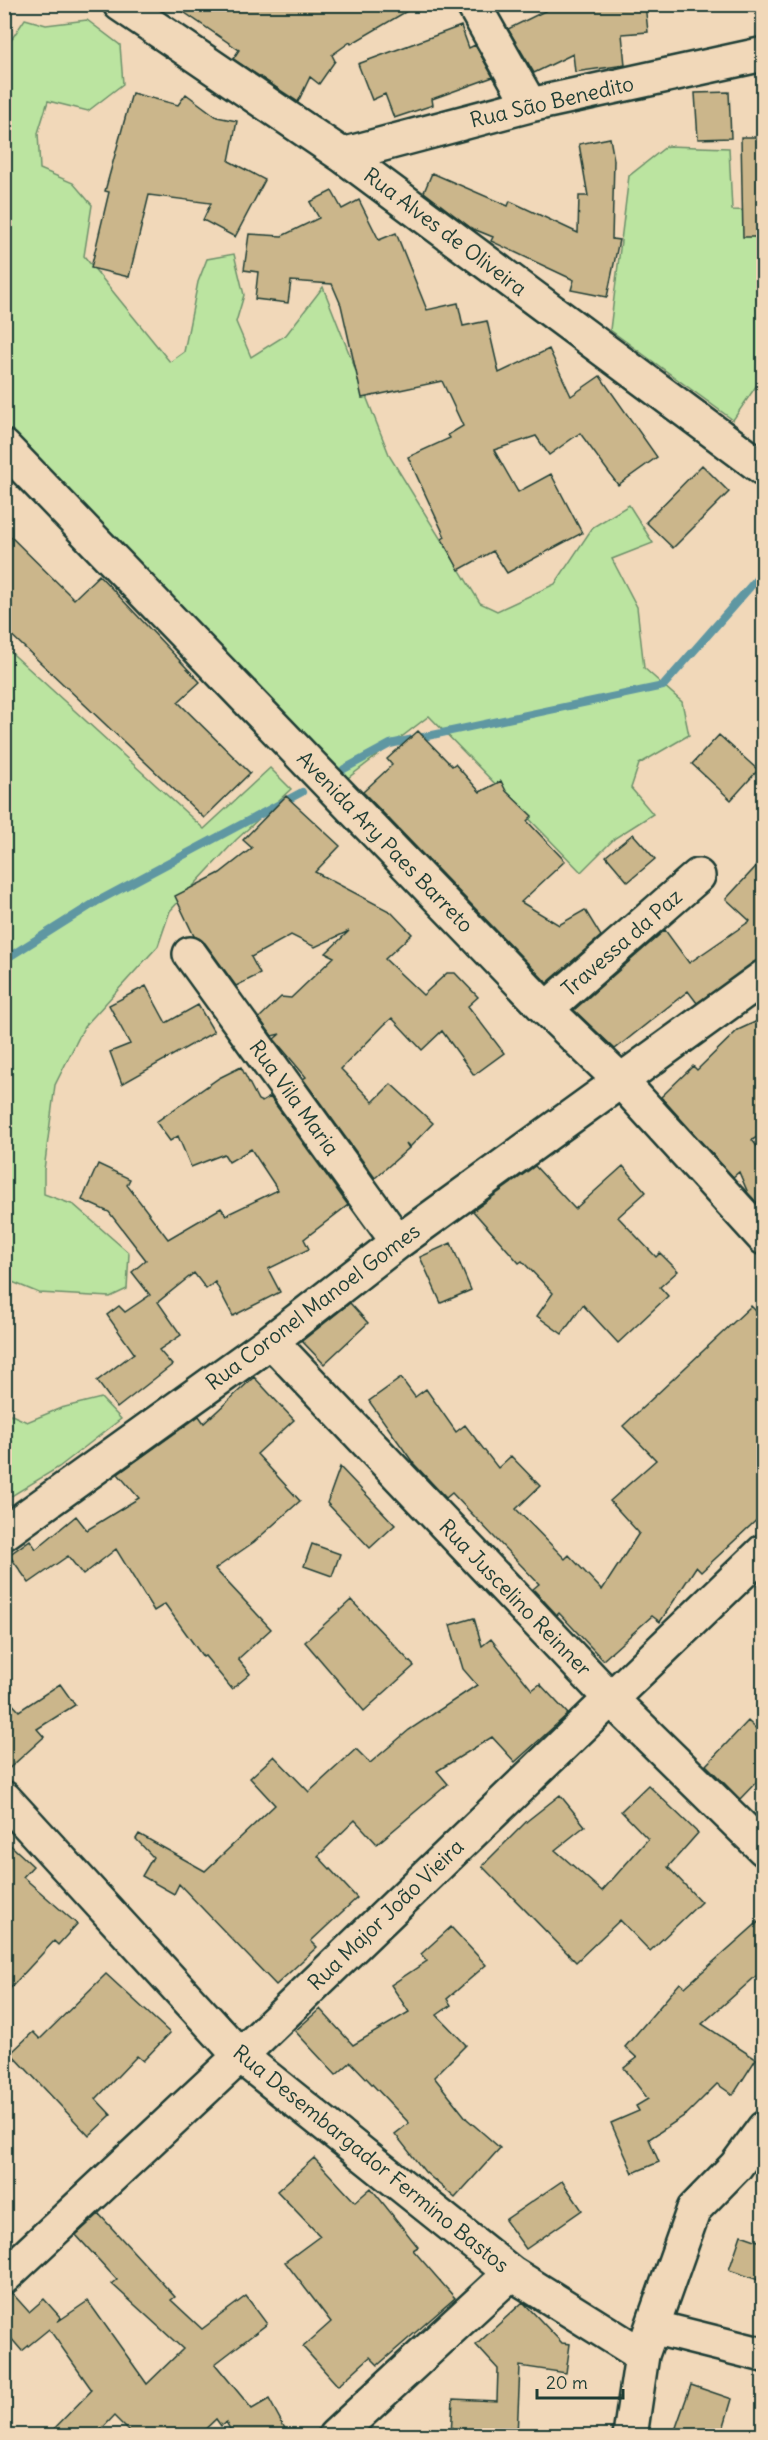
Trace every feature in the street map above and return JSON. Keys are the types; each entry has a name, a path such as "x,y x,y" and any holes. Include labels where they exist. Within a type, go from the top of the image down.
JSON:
{"street":[{"name":"Rua Alves de Oliveira","path":"120,4 342,155 764,469"},
{"path":"473,4 530,105"},
{"name":"Rua São Benedito","path":"342,155 530,105 764,54"},
{"name":"Avenida Ary Paes Barreto","path":"4,447 546,1009 620,1080 764,1238"},
{"name":"Travessa da Paz","path":"546,1009 698,876"},
{"name":"Rua Vila Maria","path":"190,954 398,1242"},
{"name":"Rua Coronel Manoel Gomes","path":"4,1533 271,1341 398,1242 764,977"},
{"name":"Rua Juscelino Reinner","path":"271,1341 610,1698 764,1849"},
{"name":"Rua Major João Vieira","path":"4,2277 240,2056 764,1551"},
{"name":"Rua Desembargador Fermino Bastos","path":"4,1798 240,2056 511,2273 647,2341 764,2355"},
{"path":"630,2436 647,2341 694,2209 736,2166 764,2128"},
{"path":"335,2436 511,2273"}],"green space":[{"path":"25,19 46,25 87,20 120,45 123,84 88,111 48,101 38,133 40,169 73,183 92,205 84,256 170,362 184,352 198,282 207,259 234,254 244,295 236,322 251,357 286,335 323,287 390,457 480,603 497,611 555,584 593,527 629,505 653,543 612,559 637,607 644,668 682,702 689,735 639,764 631,788 653,814 615,838 581,872 429,716 340,784 5,431 5,49"},
{"path":"667,146 729,148 732,210 763,211 763,376 733,420 610,330 629,176"},
{"path":"4,646 204,829 270,768 291,789 236,840 170,911 158,946 84,1027 55,1085 44,1170 44,1194 74,1205 129,1253 127,1289 110,1297 39,1293 5,1279"},
{"path":"101,1398 121,1419 59,1467 5,1500 5,1412 27,1422 61,1408"}],"building":[{"path":"172,4 419,4 351,44 350,42 332,55 335,61 319,84 310,77 298,102 233,59 239,50"},
{"path":"559,4 645,4 648,32 622,34 625,65 575,72 573,54 534,73 508,29"},
{"path":"461,26 469,48 475,45 493,77 432,99 433,105 394,118 385,94 372,100 358,64"},
{"path":"729,92 731,138 698,139 695,93"},
{"path":"132,93 178,105 186,94 217,117 237,121 229,161 265,180 235,237 203,220 211,203 149,195 129,277 91,268 109,192 105,191"},
{"path":"741,137 764,137 764,237 743,237"},
{"path":"610,138 614,160 612,239 619,240 607,297 571,290 574,280 491,241 493,237 471,228 424,192 432,173 508,206 510,201 578,233 579,196 588,196 579,144"},
{"path":"332,191 342,209 359,200 379,240 396,233 427,310 458,303 463,326 487,321 499,373 549,349 571,396 600,376 657,457 618,485 580,433 549,455 536,436 494,450 518,492 551,474 582,533 507,573 493,551 459,570 442,539 445,537 408,457 450,438 448,435 463,426 442,381 362,398 341,305 332,284 291,281 288,303 255,299 258,272 244,270 249,234 282,236 319,218 310,202"},
{"path":"702,465 729,492 673,548 646,522"},
{"path":"4,530 74,599 99,575 200,682 178,702 250,773 204,818 4,628"},
{"path":"418,731 452,766 455,764 480,792 501,781 506,791 532,816 527,821 565,861 521,902 559,925 585,910 601,936 547,983 363,792 392,765 387,759"},
{"path":"719,735 758,770 731,800 692,764"},
{"path":"286,796 340,846 315,872 391,912 412,934 385,959 423,995 447,973 455,973 478,997 468,1006 504,1053 474,1075 442,1031 422,1050 392,1018 384,1025 341,1069 373,1102 391,1084 433,1123 410,1147 406,1143 409,1148 375,1178 303,1079 306,1077 274,1039 280,1034 272,1036 259,1018 281,997 291,998 334,957 326,953 349,931 315,947 291,935 251,957 260,974 236,986 205,943 194,936 175,896 220,873 252,848 243,840"},
{"path":"633,834 655,859 628,882 606,856"},
{"path":"764,858 764,957 697,1003 688,991 615,1049 574,1010 665,930 689,963 750,921 726,899"},
{"path":"146,986 166,1023 198,1005 214,1032 122,1084 110,1052 130,1044 109,1005"},
{"path":"764,1018 764,1133 752,1140 764,1155 764,1210 748,1193 739,1172 733,1177 661,1097 693,1066 697,1070 738,1030"},
{"path":"241,1067 258,1100 262,1102 270,1097 348,1205 304,1239 309,1249 268,1269 280,1292 233,1316 215,1282 206,1289 194,1273 158,1302 181,1335 159,1350 172,1365 117,1408 97,1381 134,1353 107,1315 119,1306 125,1312 150,1295 132,1272 146,1260 109,1212 82,1200 98,1164 130,1179 127,1185 168,1239 221,1208 226,1215 278,1190 251,1149 229,1162 224,1154 191,1167 178,1136 170,1141 156,1122 219,1078"},
{"path":"535,1166 575,1209 623,1166 646,1192 618,1217 656,1257 660,1253 678,1271 660,1287 668,1296 618,1343 583,1305 562,1334 537,1316 553,1293 522,1261 519,1263 473,1211"},
{"path":"451,1243 471,1290 441,1303 420,1257"},
{"path":"350,1303 368,1323 324,1364 302,1341"},
{"path":"751,1306 764,1319 764,1513 701,1572 696,1567 660,1622 652,1616 603,1660 533,1589 539,1584 452,1493 446,1498 414,1464 369,1401 401,1378 415,1397 426,1389 456,1432 465,1425 498,1468 511,1456 540,1486 516,1509 565,1559 569,1555 602,1590 639,1533 610,1501 656,1460 623,1426"},
{"path":"254,1377 294,1420 257,1454 300,1501 254,1542 215,1569 271,1629 238,1659 250,1674 232,1689 205,1656 203,1657 165,1604 154,1611 116,1549 83,1575 68,1556 29,1583 9,1555 30,1540 36,1549 76,1516 87,1530 139,1498 118,1474 199,1416 204,1423"},
{"path":"340,1467 395,1525 370,1548 327,1503"},
{"path":"312,1544 340,1554 332,1576 304,1566"},
{"path":"351,1600 414,1666 364,1711 305,1642"},
{"path":"474,1618 482,1646 491,1639 532,1690 540,1684 568,1714 515,1762 492,1737 437,1771 448,1784 377,1844 355,1820 318,1856 357,1898 311,1941 317,1947 276,1985 179,1884 174,1894 142,1876 153,1857 136,1839 139,1834 205,1871 275,1805 250,1778 274,1756 309,1792 356,1749 370,1763 409,1730 477,1685 463,1669 450,1625"},
{"path":"60,1684 75,1705 37,1729 44,1737 4,1773 4,1695 19,1711"},
{"path":"748,1721 764,1736 764,1774 740,1799 706,1765"},
{"path":"648,1785 698,1833 668,1867 701,1902 650,1951 620,1920 576,1962 482,1866 527,1821 560,1795 585,1826 555,1850 602,1891 648,1839 621,1811"},
{"path":"4,1839 33,1866 23,1877 77,1924 58,1945 54,1941 4,1995"},
{"path":"764,1917 764,1969 702,2024 756,2059 733,2095 717,2084 687,2114 649,2139 659,2162 633,2173 611,2123 639,2111 636,2106 648,2099 624,2068 637,2058 625,2047 680,1983 685,1987"},
{"path":"451,1927 486,1965 447,1999 451,2005 437,2015 466,2045 434,2077 467,2119 500,2148 455,2198 425,2172 395,2134 409,2123 351,2062 336,2075 295,2031 320,2009 353,2045 409,2012 391,1985 427,1961 421,1954"},
{"path":"106,1974 170,2033 143,2061 137,2056 96,2099 111,2115 89,2136 11,2053 33,2032 40,2039"},
{"path":"314,2158 355,2202 371,2188 418,2247 413,2250 455,2298 378,2365 370,2357 338,2386 303,2347 331,2322 285,2262 320,2236 277,2191"},
{"path":"562,2181 582,2210 526,2249 505,2220"},
{"path":"99,2214 175,2297 171,2300 202,2329 246,2296 267,2324 215,2364 252,2409 269,2399 289,2436 234,2436 226,2422 221,2426 216,2419 198,2436 134,2436 114,2416 95,2436 47,2436 92,2390 49,2329 22,2351 4,2330 4,2295 12,2293 29,2312 44,2299 61,2318 57,2322 88,2301 147,2384 183,2349 112,2284 117,2280 76,2235"},
{"path":"741,2235 764,2243 764,2282 729,2270"},
{"path":"523,2302 562,2343 570,2344 566,2373 520,2366 517,2436 451,2436 453,2399 497,2401 498,2369 476,2345"},
{"path":"691,2385 732,2399 721,2436 673,2436"}],"waterway":[{"path":"344,769 390,744 663,686 764,571"},
{"path":"4,960 96,902 302,792"}]}
